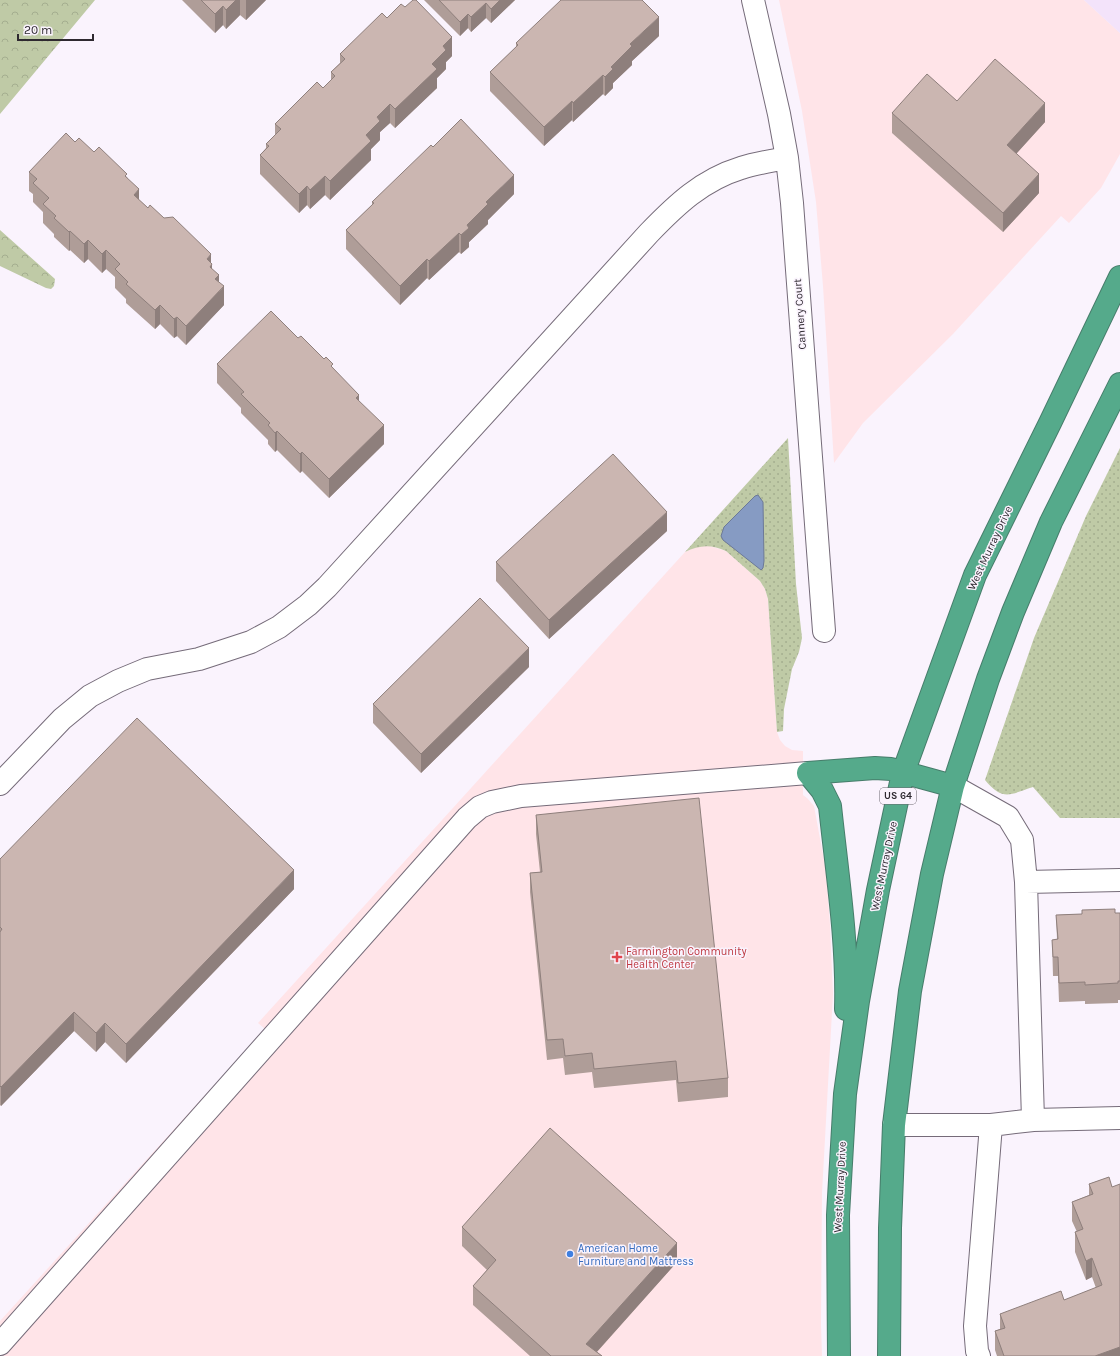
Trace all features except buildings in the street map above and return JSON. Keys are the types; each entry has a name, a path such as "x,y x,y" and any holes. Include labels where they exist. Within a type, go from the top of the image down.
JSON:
{"highway":[{"name":"West Murray Drive","path":"839,1356 838,1215 845,1094 858,1001 874,912 903,773 975,575 1120,277"},
{"path":"889,1356 890,1228 894,1125 910,991 932,874 953,786 988,680 1013,612 1051,522 1120,384"},
{"path":"808,772 875,768 891,769 953,786"},
{"path":"808,772 822,790 830,806 842,923 847,991 845,1094"}],"street":[{"name":"Cannery Court","path":"753,0 779,114 792,203 824,631"},
{"path":"0,784 62,719 90,696 118,681 148,669 199,659 251,642 279,627 308,605 327,587 671,210 694,190 716,178 741,168 786,158"},
{"path":"0,1344 467,818 480,807 492,802 521,796 808,772"},
{"path":"953,786 1008,817 1022,840 1026,882 1033,1120"},
{"path":"1026,882 1120,880"},
{"path":"894,1125 991,1125 1033,1120 1120,1118"},
{"path":"979,1356 977,1351 975,1326 991,1125"}],"shaded area":[{"path":"779,0 1084,0 1120,33 1120,154 1101,188 1069,223 1061,216 953,334 863,423 834,463 823,286 816,202 802,111"},
{"path":"1084,0 1120,0 1120,33"},
{"path":"710,546 726,551 760,581 765,589 768,599 777,732 780,740 785,746 792,750 803,751 803,795 814,806 826,871 833,994 822,1193 822,1356 0,1356 0,1321 265,1029 258,1023 685,552 695,547"}],"green space":[{"path":"0,0 95,0 0,114"},
{"path":"0,230 55,279 54,286 51,289 0,266"},
{"path":"788,438 796,584 802,638 799,652 792,669 784,709 783,731 777,732 768,599 765,589 760,581 726,551 715,547 705,546 685,552"},
{"path":"1120,448 1120,818 1060,818 1033,787 1013,794 1002,794 991,787 985,780 1034,638 1086,516"}],"water":[{"path":"758,495 763,502 764,561 763,568 761,570 723,540 721,536 724,527 755,496"}],"place":[{"name":"Farmington Community Health Center","path":"617,957"},
{"name":"American Home Furniture and Mattress","path":"570,1254"}]}
